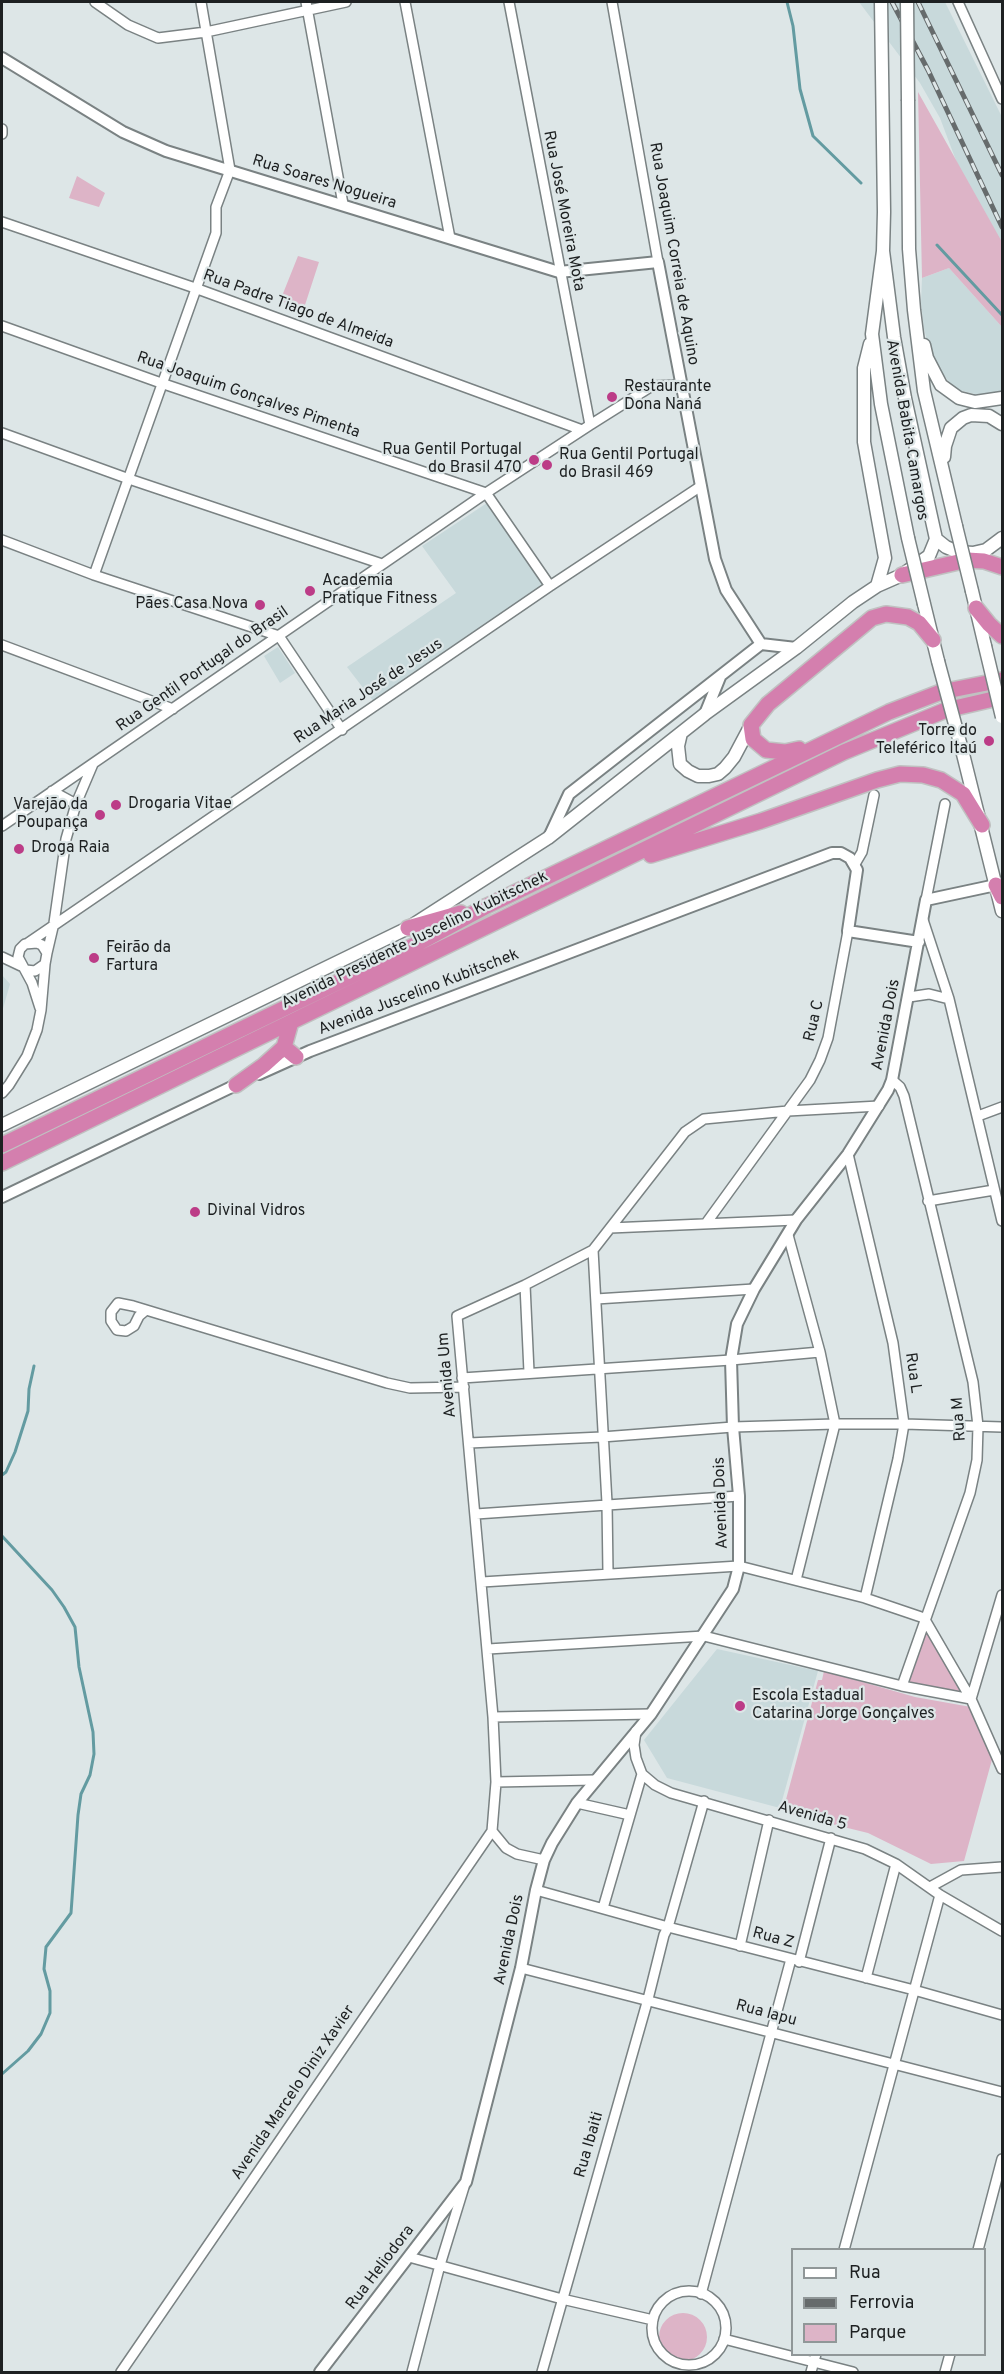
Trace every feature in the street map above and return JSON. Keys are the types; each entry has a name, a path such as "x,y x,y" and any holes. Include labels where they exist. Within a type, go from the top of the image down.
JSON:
{"highway":[{"path":"902,575 967,560 984,561 1002,567"},
{"path":"976,608 1002,636"},
{"path":"933,640 919,623 908,617 886,614 872,618 768,704 751,725 753,739 760,747 775,752 795,750 834,738 889,712 941,692 1002,680"},
{"name":"Avenida Presidente Juscelino Kubitschek","path":"2,1163 844,752 946,710 1002,697"},
{"name":"Avenida Presidente Juscelino Kubitschek","path":"2,1145 417,944 487,906 834,738"},
{"path":"607,868 761,821 900,774 923,775 942,780 963,794 982,825"},
{"path":"408,928 487,906"},
{"path":"236,1084 264,1065 284,1047 291,1022"},
{"path":"284,1047 296,1057"}],"main road":[{"name":"Avenida Babita Camargos","path":"881,2 883,251 872,334 881,404 908,538 999,891 1002,911"},
{"name":"Avenida Babita Camargos","path":"907,2 909,249 924,391 1002,717"},
{"path":"883,251 898,357 936,539 946,548 973,553 986,550 1002,538"},
{"path":"914,310 927,358 941,385 959,398 975,402 1002,398"},
{"path":"872,334 864,369 864,442 885,558 877,586"},
{"path":"944,470 945,446 951,428 963,418 971,414 989,416 1002,424"},
{"name":"Avenida Presidente Juscelino Kubitschek","path":"3,1124 408,928 548,838 705,714 796,648 832,618 877,586 902,575 929,556 936,539"},
{"path":"681,733 677,756 680,764 698,776 709,776 725,768 734,757 751,725"}],"street":[{"path":"95,2 128,25 158,38 206,32 306,5 346,2"},
{"path":"94,575 216,233 216,207 230,170 201,2"},
{"path":"405,2 450,238"},
{"name":"Rua José Moreira Mota","path":"509,2 586,428"},
{"name":"Rua Joaquim Correia de Aquino","path":"612,2 658,262 720,575 734,603 760,644"},
{"path":"958,2 1002,99"},
{"path":"306,5 343,204"},
{"name":"Rua Soares Nogueira","path":"2,58 123,132 166,151 559,272 658,262"},
{"name":"Rua Padre Tiago de Almeida","path":"2,222 195,288 586,428"},
{"name":"Rua Joaquim Gonçalves Pimenta","path":"2,326 161,383 486,493"},
{"name":"Rua Gentil Portugal do Brasil","path":"2,826 486,493 586,428 652,386 682,385"},
{"path":"2,433 129,480 382,564"},
{"name":"Rua Maria José de Jesus","path":"54,923 701,486"},
{"path":"486,493 550,586"},
{"path":"2,540 94,575 279,636 342,730"},
{"path":"548,838 569,794 760,644 796,648"},
{"path":"2,645 173,710"},
{"path":"705,714 720,677"},
{"path":"2,1093 27,1056 37,1030 45,964 54,923 66,839 76,804 93,764"},
{"path":"52,791 76,804"},
{"name":"Rua C","path":"707,1222 810,1080 824,1049 858,877 855,864 861,852 874,795"},
{"name":"Avenida Dois","path":"466,2182 521,1968 544,1860 577,1803 651,1713 733,1589 739,1566 739,1496 733,1427 731,1360 737,1324 754,1289 796,1220 848,1154 879,1106 892,1080 945,804"},
{"name":"Avenida Juscelino Kubitschek","path":"2,1197 296,1057 818,857 841,853 855,864"},
{"path":"926,900 999,891"},
{"path":"923,920 949,999 1002,1221"},
{"path":"2,956 24,946 54,923"},
{"path":"848,931 919,942"},
{"path":"24,946 42,945 47,953"},
{"path":"24,946 18,957 41,1010"},
{"path":"2,956 23,968 35,971 45,964"},
{"path":"909,997 929,994 949,999"},
{"name":"Rua M","path":"892,1080 900,1087 904,1096 973,1382 978,1426 977,1460 970,1493 924,1618 902,1686"},
{"name":"Avenida Um","path":"492,1831 496,1782 493,1717 457,1316 593,1250 685,1132 704,1119 879,1106"},
{"path":"978,1116 1002,1107"},
{"name":"Rua L","path":"848,1154 893,1342 904,1424 898,1459 865,1598"},
{"path":"928,1201 994,1190"},
{"path":"610,1228 707,1222 796,1220"},
{"path":"788,1235 820,1352 835,1424 796,1580"},
{"path":"593,1250 607,1503 608,1573"},
{"path":"525,1285 529,1372"},
{"path":"596,1299 754,1289"},
{"path":"146,1310 139,1316 131,1330 122,1332 117,1330 111,1321 111,1312 118,1303 146,1310 387,1383 411,1388 529,1372 731,1360 820,1352"},
{"path":"469,1443 602,1437 733,1427 835,1424 1002,1428"},
{"path":"476,1514 607,1503 739,1496"},
{"path":"482,1582 739,1566 865,1598 924,1618 971,1699 1002,1769"},
{"path":"971,1699 1002,1595"},
{"path":"488,1649 704,1636 902,1686 971,1699"},
{"path":"493,1717 651,1713"},
{"path":"603,1908 642,1774 634,1745 636,1731"},
{"name":"Avenida 5","path":"642,1774 663,1789 865,1849 896,1864 940,1894 1002,1931"},
{"path":"496,1782 595,1780"},
{"name":"Rua Ibaiti","path":"542,2373 664,1935 704,1801"},
{"path":"577,1803 630,1815"},
{"path":"740,1946 769,1820"},
{"path":"492,1831 506,1848 517,1854 544,1860"},
{"name":"Avenida Marcelo Diniz Xavier","path":"121,2373 492,1831"},
{"path":"701,2294 772,2031 831,1838"},
{"path":"866,1978 896,1864"},
{"path":"930,1887 961,1870 1002,1867"},
{"name":"Rua Z","path":"536,1890 1002,2015"},
{"path":"845,2248 940,1894"},
{"name":"Rua Iapu","path":"521,1968 1002,2092"},
{"path":"979,2248 1002,2159"},
{"path":"412,2373 440,2265 466,2182"},
{"name":"Rua Heliodora","path":"320,2373 466,2182"},
{"path":"409,2256 561,2299 653,2320"},
{"path":"689,2292 701,2294 711,2299 719,2307 726,2328 724,2339 713,2356 682,2369 662,2354 654,2338 653,2320 658,2308 666,2299 689,2292"},
{"path":"724,2339 791,2353"},
{"path":"945,2373 950,2356"},
{"path":"811,2373 815,2358 853,2373"}],"shaded area":[{"path":"859,2 945,2 1002,117 1002,259 966,187 940,118 920,83"},
{"path":"949,268 1002,327 1002,393 983,396 955,389 938,368 930,351 924,329 921,303 922,278"},
{"path":"487,503 545,586 374,702 347,667 456,593 422,546"},
{"path":"278,647 295,673 280,683 264,656"},
{"path":"2,975 10,984 2,1012"},
{"name":"Escola Estadual Catarina Jorge Gonçalves","path":"717,1649 818,1671 780,1808 667,1778 644,1740"}],"green space":[{"path":"918,92 1002,242 1002,327 949,268 922,278"},
{"path":"77,176 105,193 99,207 69,198"},
{"path":"298,256 319,262 304,308 280,301"},
{"path":"924,1618 971,1699 902,1686"},
{"path":"824,1671 915,1697 971,1707 993,1756 964,1861 931,1864 868,1833 787,1813 788,1808 784,1807 818,1680 822,1680"},
{"path":"683,2313 700,2320 707,2337 700,2354 683,2361 666,2354 659,2337 666,2320"}],"waterway":[{"path":"787,2 793,26 800,89 813,136 861,183"},
{"path":"937,245 1002,315"},
{"path":"2,1475 6,1472 15,1452 28,1411 29,1389 34,1366"},
{"path":"2,1536 52,1590 75,1627 79,1667 93,1732 94,1754 90,1775 81,1794 71,1913 46,1947 44,1969 50,1991 50,2013 41,2034 28,2051 2,2074"}],"railway":[{"path":"892,2 928,70 1002,227"},
{"path":"918,2 1002,175"}],"place":[{"name":"Restaurante Dona Naná","path":"612,397"},
{"name":"Rua Gentil Portugal do Brasil 470","path":"534,460"},
{"name":"Rua Gentil Portugal do Brasil 469","path":"547,465"},
{"name":"Academia Pratique Fitness","path":"310,591"},
{"name":"Pães Casa Nova","path":"260,605"},
{"name":"Torre do Teleférico Itaú","path":"989,741"},
{"name":"Drogaria Vitae","path":"116,805"},
{"name":"Varejão da Poupança","path":"100,815"},
{"name":"Droga Raia","path":"19,849"},
{"name":"Feirão da Fartura","path":"94,958"},
{"name":"Divinal Vidros","path":"195,1212"},
{"name":"Escola Estadual Catarina Jorge Gonçalves","path":"740,1706"}]}
